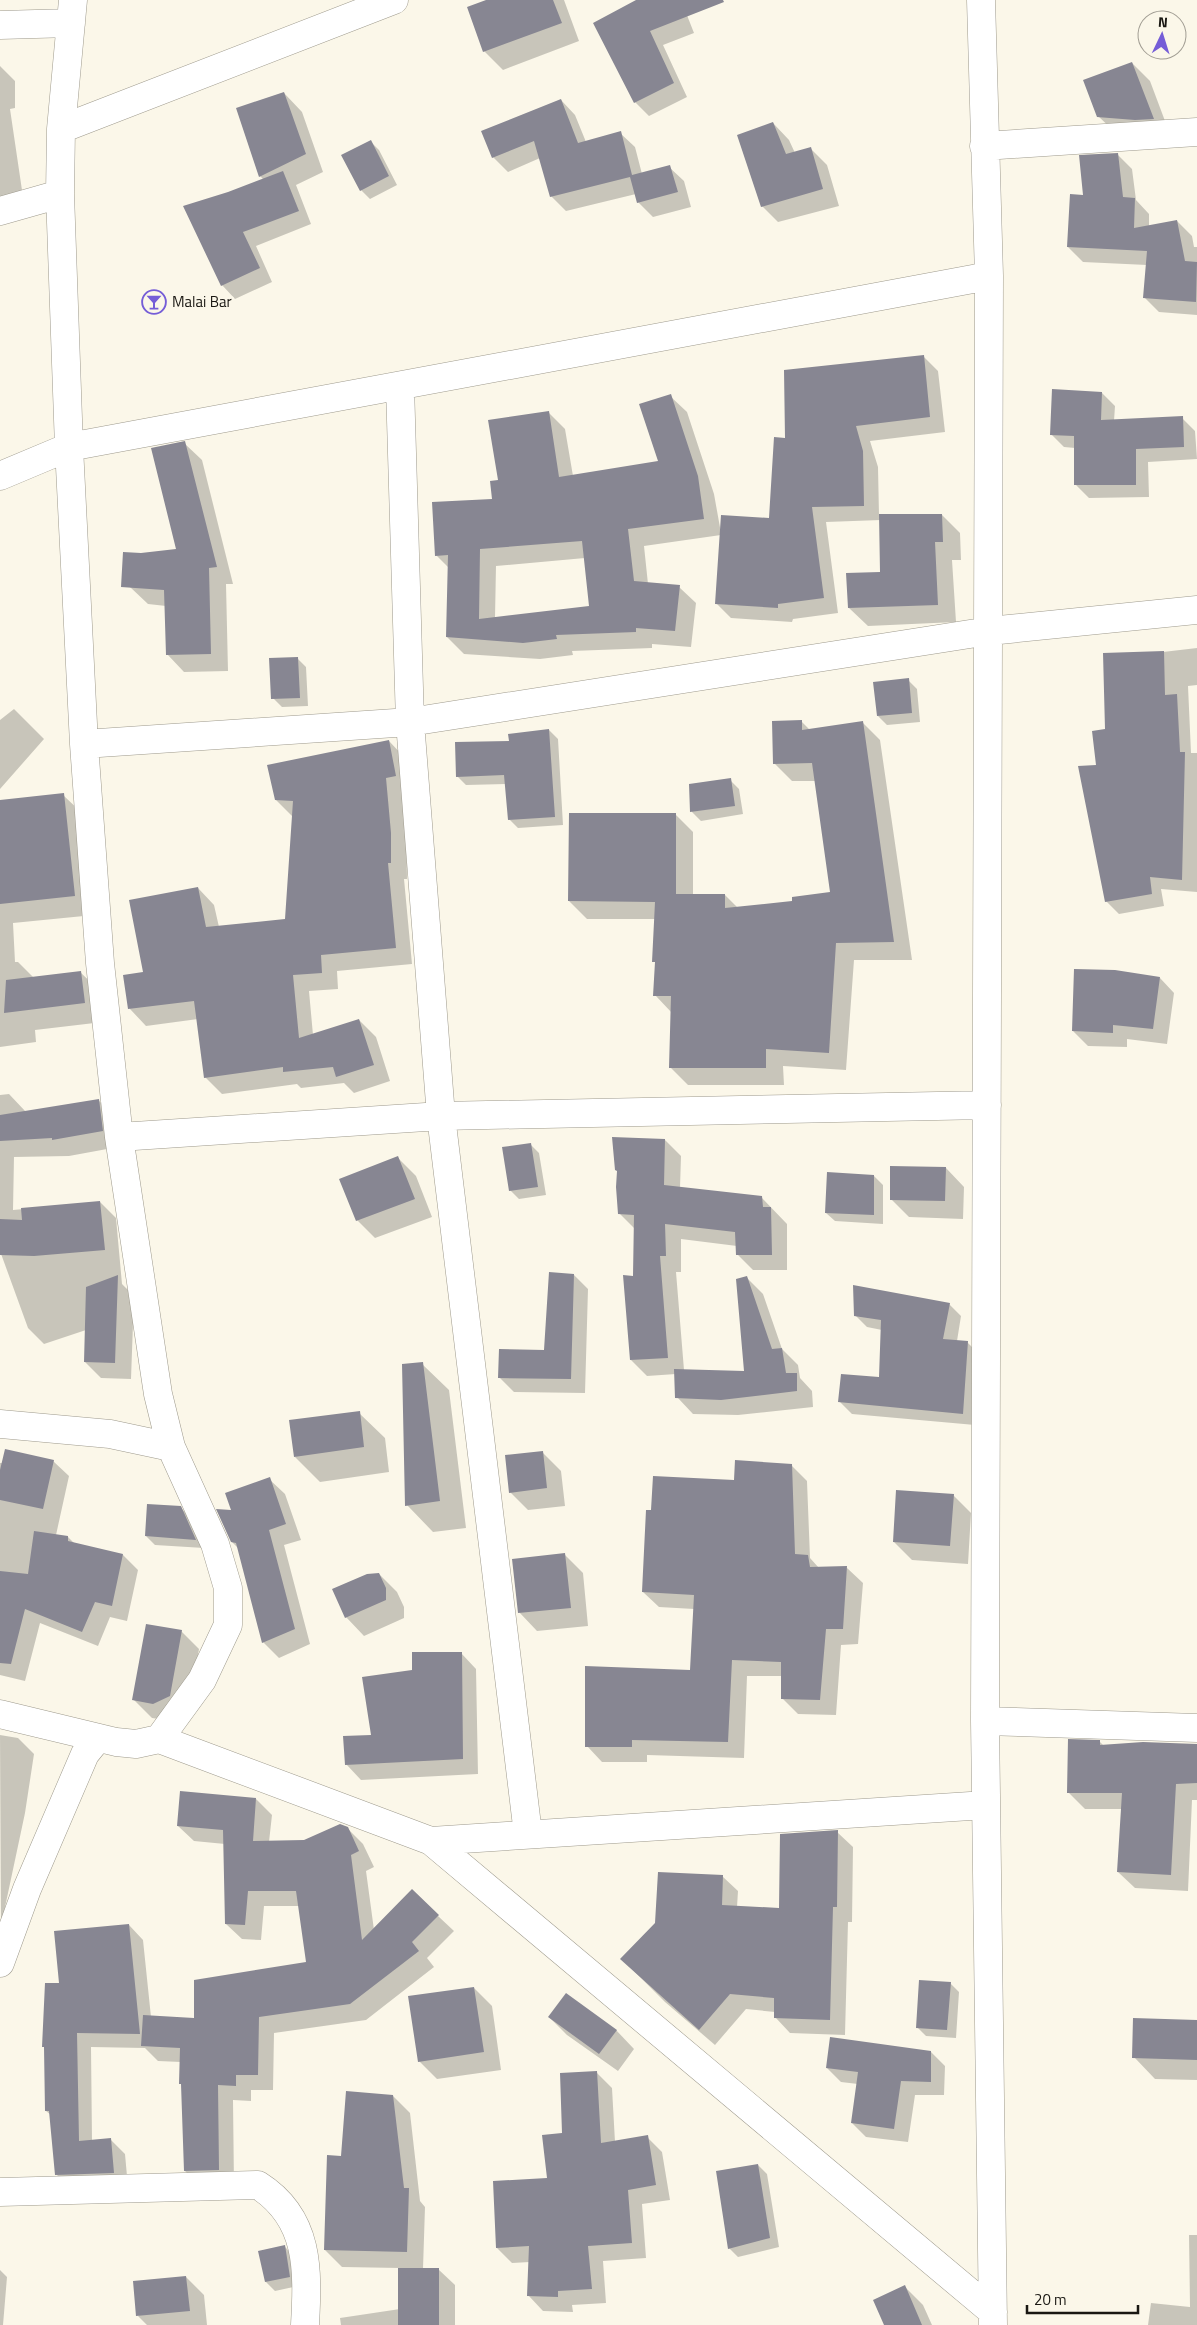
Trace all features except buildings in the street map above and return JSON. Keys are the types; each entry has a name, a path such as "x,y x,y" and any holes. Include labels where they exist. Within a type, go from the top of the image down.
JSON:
{"street":[{"path":"61,129 394,0"},
{"path":"981,0 989,276 986,1805 993,2319"},
{"path":"0,25 72,12 61,129 60,194 69,447 84,744 100,963 119,1136 158,1394 171,1447 215,1544 228,1588 228,1625 202,1680 160,1739"},
{"path":"984,146 1197,132"},
{"path":"0,211 60,194"},
{"path":"0,476 69,447 989,276"},
{"path":"400,386 410,722 441,1116 528,1834"},
{"path":"84,744 410,722 989,631 1197,610"},
{"path":"119,1136 441,1116 988,1105"},
{"path":"0,1424 110,1434 171,1447"},
{"path":"0,1714 98,1738 136,1744 160,1739 431,1841 993,2319"},
{"path":"986,1721 1197,1728"},
{"path":"0,1963 27,1889 85,1754 98,1738"},
{"path":"431,1841 986,1805"},
{"path":"0,2192 258,2185 272,2194 290,2215 302,2239 306,2265 305,2325"}],"place":[{"name":"Malai Bar","path":"154,302"}]}
